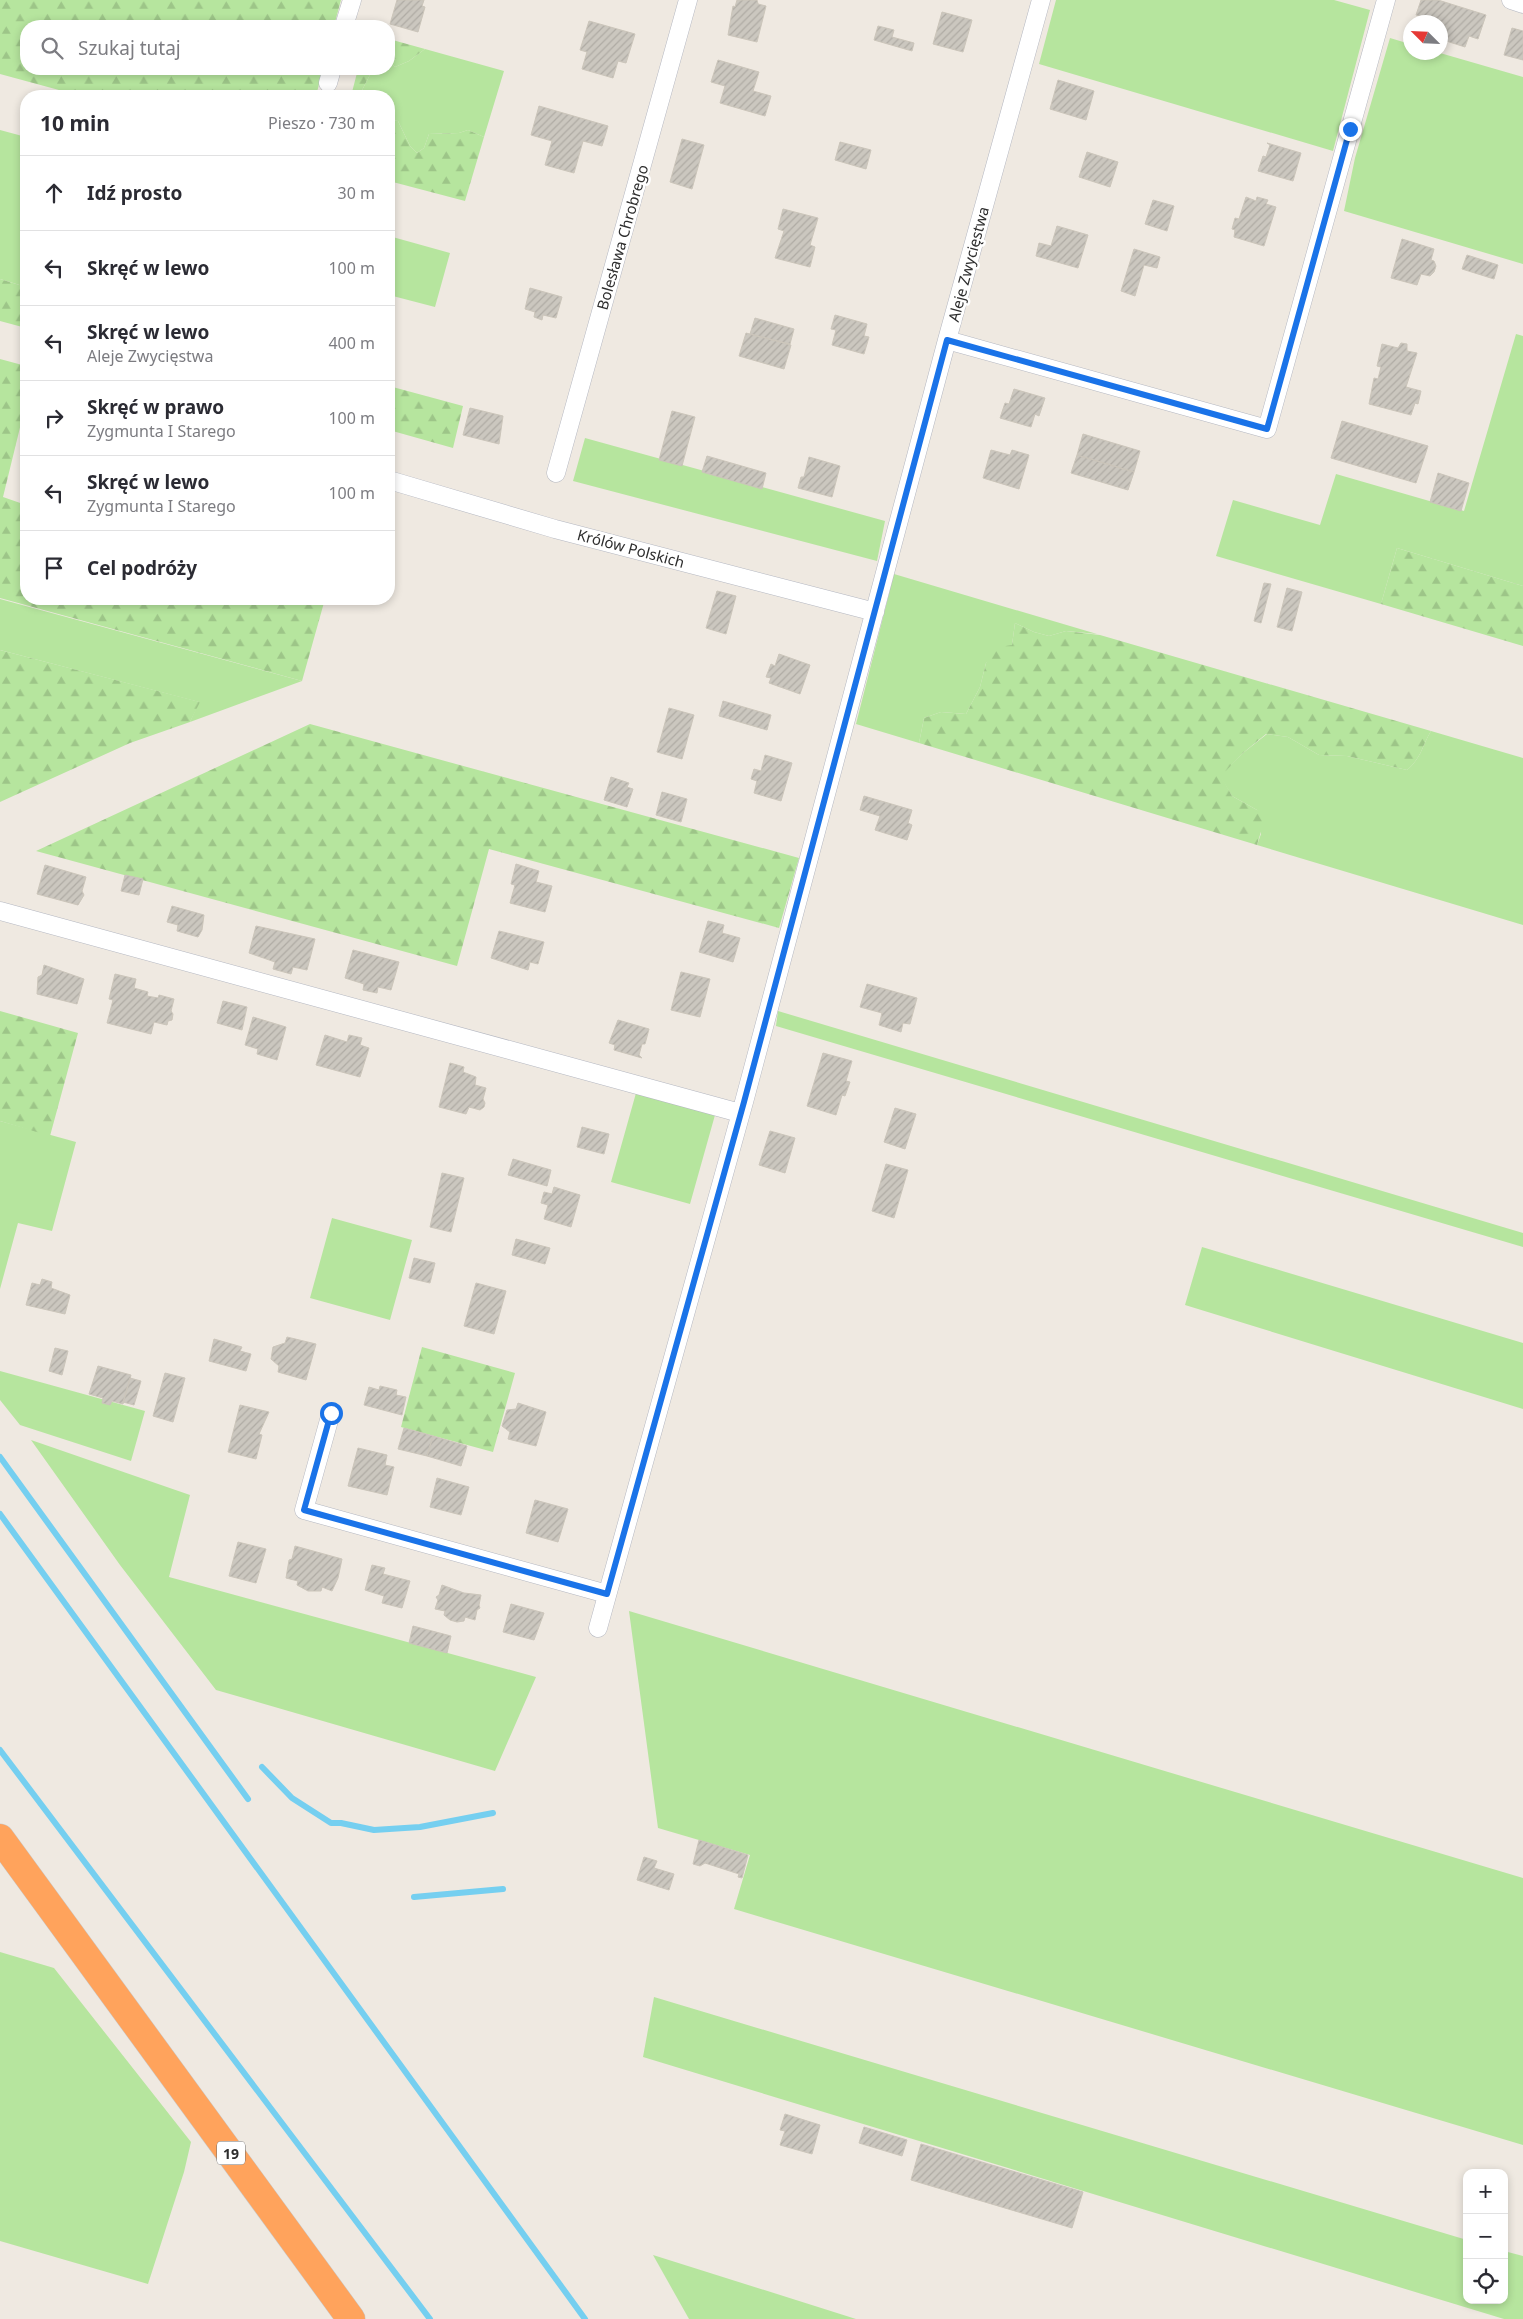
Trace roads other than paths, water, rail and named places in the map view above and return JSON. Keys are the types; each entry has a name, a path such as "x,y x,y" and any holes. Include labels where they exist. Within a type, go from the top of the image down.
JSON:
{"highway":[{"name":"19","path":"0,1838 351,2319"}],"street":[{"path":"346,20 352,0"},
{"name":"Bolesława Chrobrego","path":"556,473 688,0"},
{"name":"Aleje Zwycięstwa","path":"598,1628 740,1113 947,340 1041,0"},
{"path":"947,340 1267,429 1386,0"},
{"path":"1511,0 1523,4"},
{"name":"Królów Polskich","path":"395,482 555,529 874,612"},
{"path":"0,911 740,1113"},
{"path":"331,1413 304,1510 607,1594"}],"waterway":[{"path":"0,1457 248,1799"},
{"path":"0,1514 585,2319"},
{"path":"0,1750 430,2319"},
{"path":"262,1767 292,1798 331,1823 341,1823 374,1830 420,1827 493,1813"},
{"path":"414,1897 503,1889"}]}
